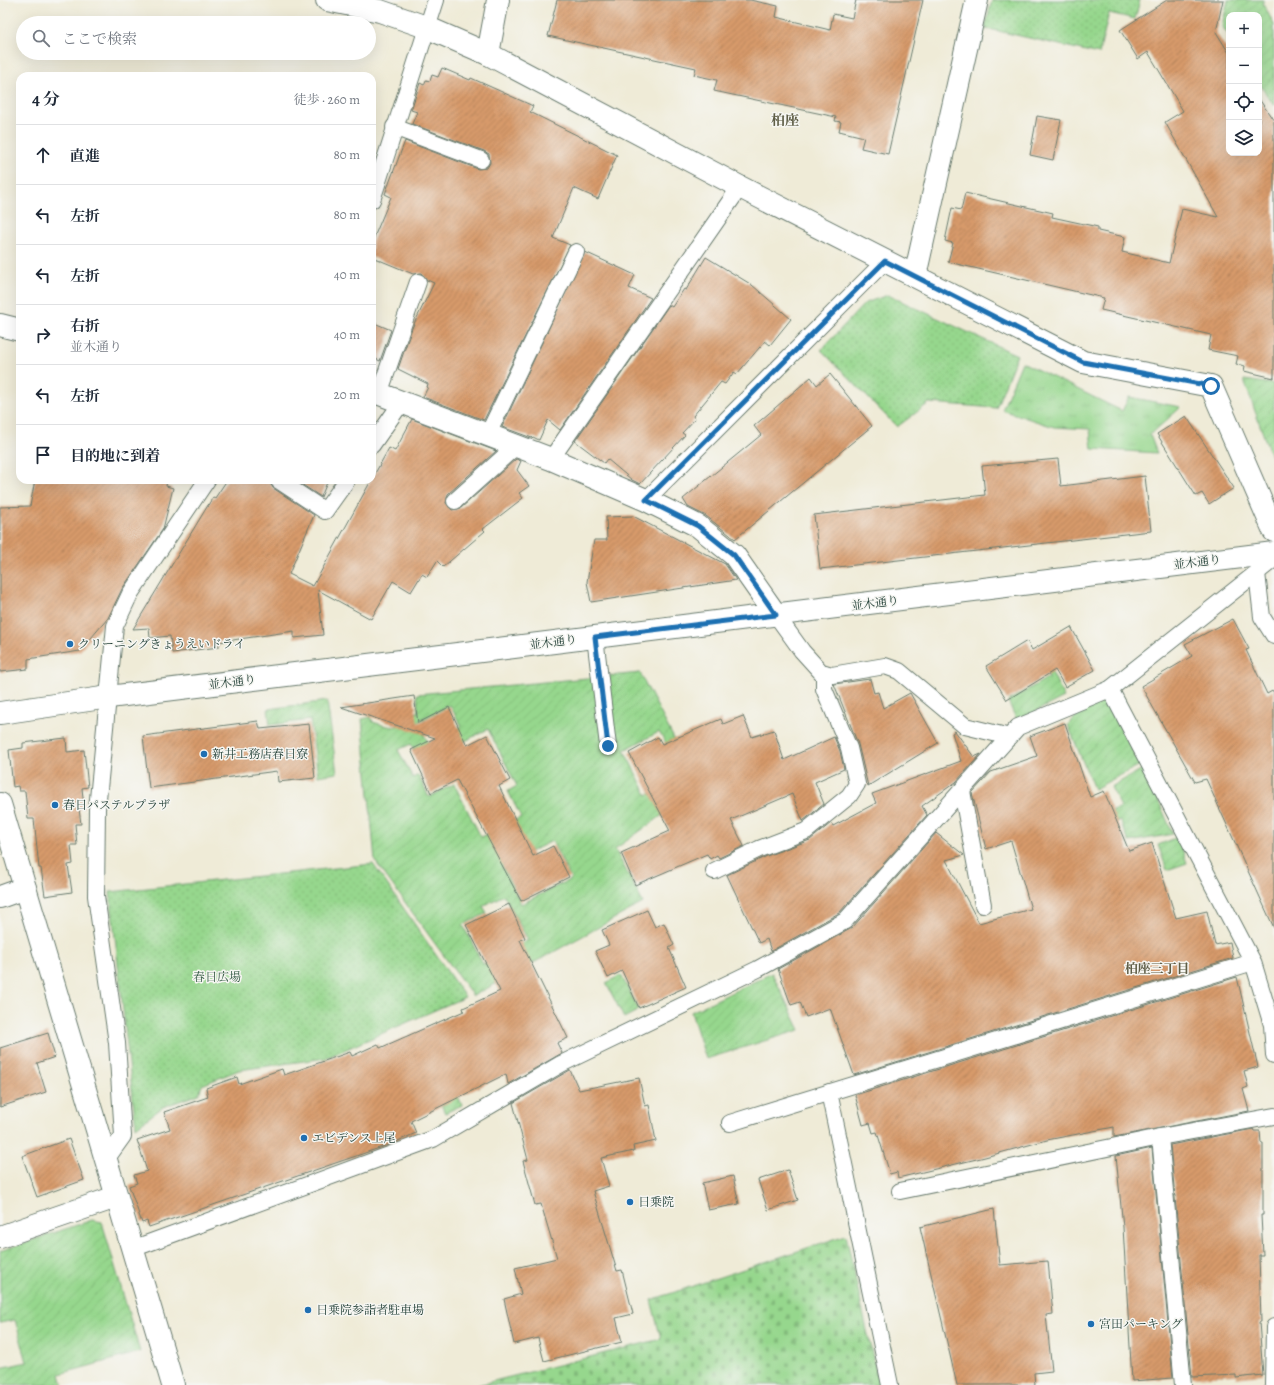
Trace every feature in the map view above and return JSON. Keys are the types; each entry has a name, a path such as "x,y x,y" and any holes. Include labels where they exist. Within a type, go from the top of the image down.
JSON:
{"street":[{"path":"326,0 380,11 426,27 488,54 740,188 1083,362 1211,386 1274,531"},
{"path":"488,54 498,0"},
{"path":"915,276 977,0"},
{"path":"0,325 16,329"},
{"path":"376,393 551,459 646,500 698,526 734,555 776,615"},
{"name":"並木通り","path":"0,713 109,697 1274,553"},
{"path":"0,804 116,1198 173,1385"},
{"path":"0,897 25,888"},
{"path":"0,1236 116,1198"}],"lane":[{"path":"376,187 426,27 436,0"},
{"path":"394,127 481,160"},
{"path":"551,459 740,188"},
{"path":"487,436 576,252"},
{"path":"646,500 885,261"},
{"path":"376,393 418,282"},
{"path":"376,439 398,409 399,402"},
{"path":"455,501 516,446"},
{"path":"105,1161 123,1136 116,1043 96,896 97,809 115,626 130,594 204,484"},
{"path":"284,484 325,510 344,484"},
{"path":"132,1249 434,1139 561,1064 758,969 845,921 1018,728 1110,689 1274,559"},
{"path":"1256,573 1262,617 1274,636"},
{"path":"776,615 802,651 824,673 832,675 885,666 899,671 966,726 1010,737"},
{"path":"595,637 608,746"},
{"path":"714,871 759,848 806,831 850,796 857,784 849,748 824,688 824,673"},
{"path":"1110,689 1253,962 1272,1025 1274,1055"},
{"path":"962,790 983,905"},
{"path":"730,1123 1253,962"},
{"path":"829,1092 890,1385"},
{"path":"900,1191 1160,1137 1274,1116"},
{"path":"1160,1137 1183,1385"},
{"path":"1273,1385 1274,1326"}],"green space":[{"path":"992,0 1140,0 1135,19 1109,13 1099,54 985,28"},
{"path":"1228,0 1263,0 1263,3 1274,25 1274,106 1262,88 1262,12 1226,12 1226,32 1222,26"},
{"path":"888,295 1017,355 996,408 929,403 897,427 821,350 865,303"},
{"path":"1022,362 1122,411 1129,397 1181,407 1150,435 1157,453 1092,449 1090,429 1054,427 1002,410"},
{"path":"1244,380 1274,384 1274,465"},
{"path":"1049,666 1064,697 1017,721 1008,701 1049,677 1045,670"},
{"path":"640,673 698,785 664,814 615,849 643,903 473,996 375,861 362,719 371,717 373,722 393,727 397,726 418,712 417,694","holes":["450,705 461,726 437,739 444,752 488,729 517,786 508,791 521,817 481,837 454,784 429,797 418,775 413,778 398,750 411,744 414,750 428,742 417,722","659,732 686,775 647,795 624,750","552,841 571,879 521,904 502,866","504,895 528,940 483,964 463,925 487,913 483,906"]},
{"path":"327,701 337,773 318,776 310,720 270,725 268,709"},
{"path":"1095,701 1108,703 1140,765 1094,789 1068,725 1084,708"},
{"path":"1144,768 1173,834 1129,842 1120,821 1111,824 1108,813 1121,807 1111,787"},
{"path":"1178,837 1187,863 1167,870 1158,845"},
{"name":"春日広場","path":"373,864 465,997 326,1058 239,1070 202,1085 199,1094 163,1107 136,1127 110,892"},
{"path":"772,973 800,1030 706,1059 691,1012"},
{"path":"621,975 639,1010 624,1018 606,983"},
{"path":"423,1067 453,1085 462,1105 445,1113"},
{"path":"92,1220 102,1222 140,1352 60,1374 63,1385 0,1385 0,1368 27,1362 15,1320 0,1323 0,1251"},
{"path":"846,1235 879,1385 478,1385 661,1339 651,1300"}],"building":[{"path":"557,0 750,0 778,6 776,17 830,30 833,14 852,18 856,0 923,0 888,154 861,148 864,137 839,131 841,122 835,121 836,117 714,91 717,80 694,75 696,68 548,36"},
{"path":"1167,0 1223,0 1216,32 1226,48 1226,156 1262,156 1262,103 1274,121 1274,378 1244,371 1245,366 1236,364 1238,356 1208,350 1211,335 1101,310 1104,298 948,262 953,243 945,241 952,208 961,210 965,193 1053,213 1052,217 1098,227 1098,231 1125,237 1122,252 1169,263 1182,209 1218,217 1165,122 1183,111 1148,52 1138,59 1120,30"},
{"path":"442,68 470,80 471,78 533,106 530,112 617,155 598,199 574,188 553,238 570,245 484,420 423,397 428,384 398,369 412,328 434,283 427,280 421,273 413,274 376,259 376,233 391,197 385,194 405,141 478,169 487,168 490,163 489,154 484,151 412,124 417,112 411,110 420,83 424,85 426,80 430,81 432,75 438,77"},
{"path":"1037,116 1061,120 1053,160 1030,155"},
{"path":"585,252 635,275 629,288 651,298 560,430 548,420 539,440 502,427"},
{"path":"706,257 752,285 791,319 770,345 765,341 737,374 734,372 725,384 721,382 693,416 695,419 682,433 685,435 640,484 632,480 607,459 604,463 575,441 669,305 672,307 684,289 686,290"},
{"path":"376,324 391,330 380,361 376,359"},
{"path":"830,374 872,426 735,539 706,516 688,507 683,499 761,435 754,426 811,377 817,385"},
{"path":"1186,416 1234,488 1209,504 1202,493 1196,496 1157,434"},
{"path":"412,419 496,451 448,494 446,503 452,510 461,508 516,459 521,461 517,470 529,486 519,493 523,498 483,529 485,531 443,567 437,561 427,577 422,574 411,592 393,581 371,619 318,590 323,635 294,638 294,631 219,642 219,647 172,653 170,636 150,638 149,628 133,629 213,497 215,498 224,484 271,484 273,488 314,515 289,574 313,586 369,484 376,484 376,472 389,448 395,451"},
{"path":"1058,459 1061,486 1145,476 1151,531 820,569 814,515 985,495 982,466"},
{"path":"34,484 166,484 166,486 173,488 163,529 122,589 108,618 80,651 28,659 28,669 0,672 0,507 30,506"},
{"path":"301,484 326,484 321,497"},
{"path":"633,516 725,564 736,580 591,602 587,582 594,540 607,540 606,517"},
{"path":"1233,619 1249,649 1246,650 1267,694 1274,690 1274,928 1206,779 1195,782 1141,686 1192,656 1185,644"},
{"path":"1071,627 1095,670 1065,687 1055,670 1007,700 986,666 1027,641 1032,650"},
{"path":"870,679 874,693 878,692 883,708 910,693 938,743 868,786 858,744 834,684"},
{"path":"414,696 418,723 449,707 467,745 487,735 510,780 499,786 533,856 553,846 569,877 521,901 457,780 431,793 411,750 435,738 341,707"},
{"path":"743,716 752,737 774,730 784,760 834,737 840,751 844,769 815,782 824,804 803,821 792,794 731,820 744,846 719,858 717,855 710,859 707,854 635,885 621,853 670,831 629,753 658,737 662,744 721,719 723,724"},
{"name":"新井工務店春日寮","path":"258,721 260,729 309,724 315,778 278,782 277,771 149,788 143,736"},
{"path":"1065,723 1090,797 1104,791 1129,851 1152,843 1176,918 1207,911 1215,945 1230,942 1233,958 854,1075 830,1008 806,1017 800,1002 791,1005 778,969 852,928 936,833 964,855 946,860 979,923 1031,909 1011,841 986,849 972,793 991,772 1037,756 1030,736"},
{"path":"955,731 974,757 981,754 956,782 922,806 927,815 839,913 771,951 767,939 759,943 727,875 769,855 810,840 831,823 833,826 876,803 872,794 961,761 952,733"},
{"name":"春日パステルプラザ","path":"66,738 67,752 84,750 88,787 82,788 84,808 79,809 81,824 75,824 77,845 71,845 73,864 68,865 72,892 45,896 41,868 39,868 34,819 28,819 25,791 19,791 18,786 13,787 9,750 23,748 23,743"},
{"path":"509,904 525,938 520,940 568,1038 557,1043 562,1053 508,1084 506,1074 411,1121 416,1133 391,1144 149,1227 147,1221 142,1223 129,1186 137,1183 134,1175 147,1171 137,1140 170,1129 164,1112 208,1097 206,1088 237,1077 239,1084 282,1069 284,1075 350,1052 352,1056 378,1044 380,1048 464,1011 463,1008 500,991 466,925"},
{"path":"647,910 655,927 664,923 674,945 669,948 686,987 639,1008 622,971 608,978 595,951 609,945 602,930"},
{"path":"1237,977 1258,1067 1244,1071 1248,1087 1243,1089 1249,1111 1114,1137 1114,1127 1047,1140 898,1178 897,1172 890,1174 877,1132 873,1133 870,1123 863,1125 855,1095"},
{"path":"48,1033 55,1057 37,1063 46,1092 0,1107 0,1048"},
{"path":"570,1070 579,1090 639,1078 645,1106 649,1105 656,1141 633,1146 634,1151 601,1158 609,1186 593,1191 617,1271 622,1270 633,1314 616,1318 622,1342 544,1361 538,1338 514,1344 504,1299 521,1294 515,1268 557,1258 541,1204 535,1205 523,1161 528,1160 513,1103"},
{"path":"1253,1129 1254,1131 1260,1131 1261,1143 1263,1143 1263,1215 1261,1215 1263,1255 1259,1255 1261,1322 1259,1322 1263,1375 1236,1378 1236,1375 1192,1377 1170,1145"},
{"path":"69,1139 84,1180 37,1197 22,1156"},
{"path":"1152,1148 1173,1378 1132,1381 1123,1227 1116,1156"},
{"path":"788,1170 798,1200 768,1210 758,1180"},
{"path":"733,1176 739,1204 708,1210 702,1183"},
{"path":"994,1209 1000,1265 1048,1261 1053,1314 1046,1315 1052,1371 1034,1373 1035,1385 957,1385 920,1227"}],"place":[{"name":"クリーニングきょうえいドライ","path":"70,644"},
{"name":"新井工務店春日寮","path":"204,754"},
{"name":"春日パステルプラザ","path":"55,805"},
{"name":"エビデンス上尾","path":"304,1138"},
{"name":"日乗院","path":"630,1202"},
{"name":"日乗院参詣者駐車場","path":"308,1310"},
{"name":"宮田パーキング","path":"1091,1324"}],"district":[{"name":"柏座","path":"785,120"},
{"name":"柏座三丁目","path":"1157,968"}],"route":[{"path":"608,746 595,637 776,615 734,555 698,526 646,500 885,261 1083,362 1211,386"}]}
